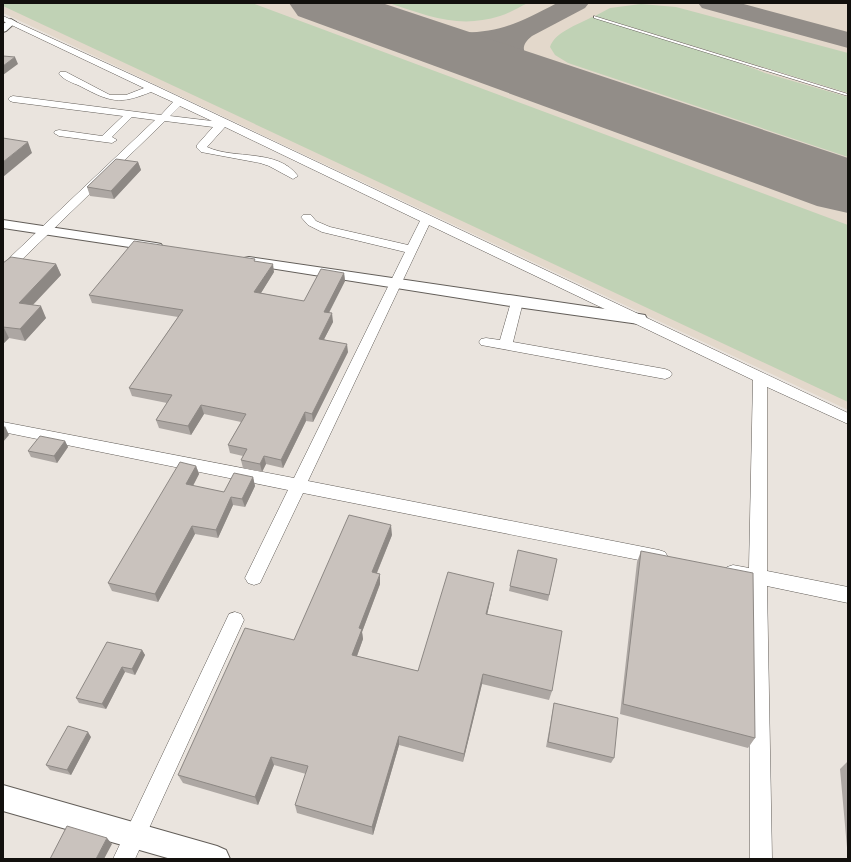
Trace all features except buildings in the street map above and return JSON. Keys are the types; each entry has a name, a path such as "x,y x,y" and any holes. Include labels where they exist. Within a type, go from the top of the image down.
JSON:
{"street":[{"path":"6,23 152,88 225,125 427,218 848,419"},
{"path":"63,74 114,99 127,98 152,88"},
{"path":"13,99 225,125"},
{"path":"3,271 179,101"},
{"path":"59,133 108,139 130,114"},
{"path":"225,125 202,145 202,148 205,150 267,160 277,164 293,176"},
{"path":"307,217 312,223 326,230 412,250"},
{"path":"254,578 427,218"},
{"path":"3,224 172,250"},
{"path":"232,259 639,319"},
{"path":"505,346 517,302"},
{"path":"486,342 665,374"},
{"path":"760,376 758,577 761,859"},
{"path":"3,427 672,560"},
{"path":"719,569 848,595"},
{"path":"124,859 235,620"},
{"path":"3,798 217,859"}],"lane":[{"path":"595,17 848,95"}],"shaded area":[{"path":"3,3 848,3 848,410 3,13"}],"green space":[{"path":"3,3 252,3 848,225 848,402 3,6"},
{"path":"389,3 528,3 511,12 485,20 457,21 430,16"},
{"path":"641,4 676,7 848,53 848,93 595,16 610,8"},
{"path":"592,17 723,57 765,73 848,97 848,157 568,63 555,55 550,47 557,37 567,29"}],"taxiway":[{"path":"522,31 576,3"},
{"path":"711,3 848,40"},
{"path":"405,33 450,40 480,40 510,35 522,31"},
{"path":"522,31 515,36 512,41 510,48 511,55 520,66 534,76 547,82"}],"runway":[{"path":"320,3 848,187"}]}
